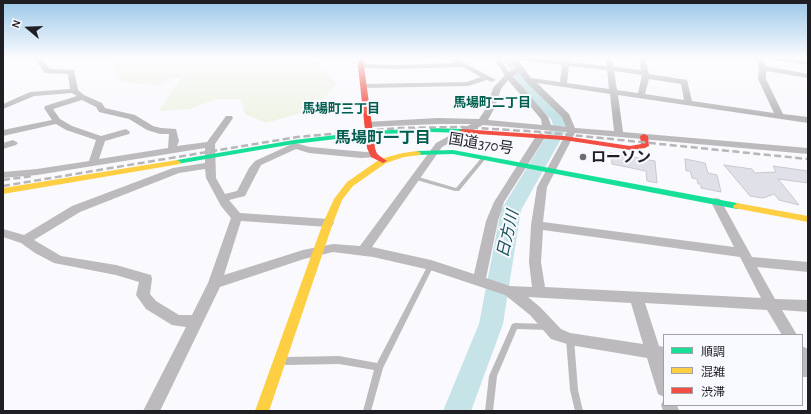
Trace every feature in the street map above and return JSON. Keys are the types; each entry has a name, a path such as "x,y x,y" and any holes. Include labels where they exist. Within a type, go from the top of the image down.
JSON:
{"main road":[{"path":"363,77 371,148 374,155 383,161"},
{"path":"3,190 210,161 369,129 416,131 547,131 566,138 618,147 639,148 645,146 644,136"},
{"name":"国道370号","path":"262,411 328,223 338,199 350,184 383,161 403,155 434,151 453,152 808,219"}],"street":[{"path":"72,77 74,91"},
{"path":"363,251 439,145 482,122 491,108 497,88 507,77"},
{"path":"479,282 492,221 498,202 526,165 547,131 545,119 511,77"},
{"path":"526,77 566,116 569,128 566,138 548,169 542,187 537,225 535,262 539,292"},
{"path":"563,84 564,77"},
{"path":"612,77 619,133"},
{"path":"642,96 646,77"},
{"path":"659,77 684,82 688,102"},
{"path":"762,77 780,116"},
{"path":"364,86 468,84 486,78 502,82"},
{"path":"529,80 808,120"},
{"path":"3,107 34,94 74,91 99,105 102,110 132,117 150,128 160,131 173,131 174,142 172,150"},
{"path":"83,97 48,108 57,121 69,128 101,139 126,132"},
{"path":"230,118 210,144 211,178 222,198 237,217 328,223"},
{"path":"3,133 57,121"},
{"path":"369,129 445,121 482,122 547,131 569,128 808,151"},
{"path":"93,163 101,139"},
{"path":"3,146 13,143"},
{"path":"3,175 93,163 210,144"},
{"path":"222,198 241,194 258,163 294,144 309,150 374,155"},
{"path":"25,240 76,209 177,170 210,161"},
{"path":"716,202 771,304 789,334"},
{"path":"151,411 215,283 237,217"},
{"path":"537,225 808,267"},
{"path":"3,233 25,240 39,250 58,260 116,270 146,279 143,295 151,305 177,321 196,321"},
{"path":"215,283 303,255 333,248 374,252 431,264 479,282 510,291 637,299 808,306"},
{"path":"510,291 535,311 556,334 570,339 658,353"},
{"path":"637,299 658,353 663,383"}],"lane":[{"path":"415,178 457,190 485,157"},
{"path":"367,411 379,366 431,264"},
{"path":"489,411 493,376 515,326 550,328"},
{"path":"570,339 574,390 579,411"},
{"path":"280,361 339,360 379,366"}],"shaded area":[{"path":"117,77 179,77 156,86 118,81"},
{"path":"181,77 331,77 337,84 314,109 266,123 245,114 241,99 217,99 190,109 159,111"}],"building":[{"path":"611,153 655,161 657,183 647,181 646,171 612,164"},
{"path":"685,159 705,163 708,173 717,175 721,192 701,188 701,184 698,184 697,179 692,178 690,171 686,171"},
{"path":"724,165 752,169 755,173 776,172 773,166 808,171 808,183 778,179 799,205 779,200 774,194 763,198 750,196"}],"waterway":[{"name":"日方川","path":"457,411 491,324 511,210 561,125 557,117 536,97 522,77"}],"railway":[{"path":"3,186 297,137 399,128 461,127 542,132 808,159"},
{"path":"3,180 33,176"}],"traffic: fast":[{"path":"177,162 294,142 370,133 431,130 464,131"},
{"path":"417,153 453,152 737,206"}],"traffic: slow":[{"path":"262,411 328,223 338,199 350,184 383,161 403,155 417,153"},
{"path":"3,191 177,162"},
{"path":"737,206 808,219"}],"traffic: jam":[{"path":"362,77 371,148 374,155 383,161"},
{"path":"464,131 564,138 630,148 645,146 644,136"}],"place":[{"name":"ローソン","path":"583,157"}],"district":[{"name":"馬場町二丁目","path":"492,103"},
{"name":"馬場町三丁目","path":"341,109"},
{"name":"馬場町一丁目","path":"383,138"}]}
